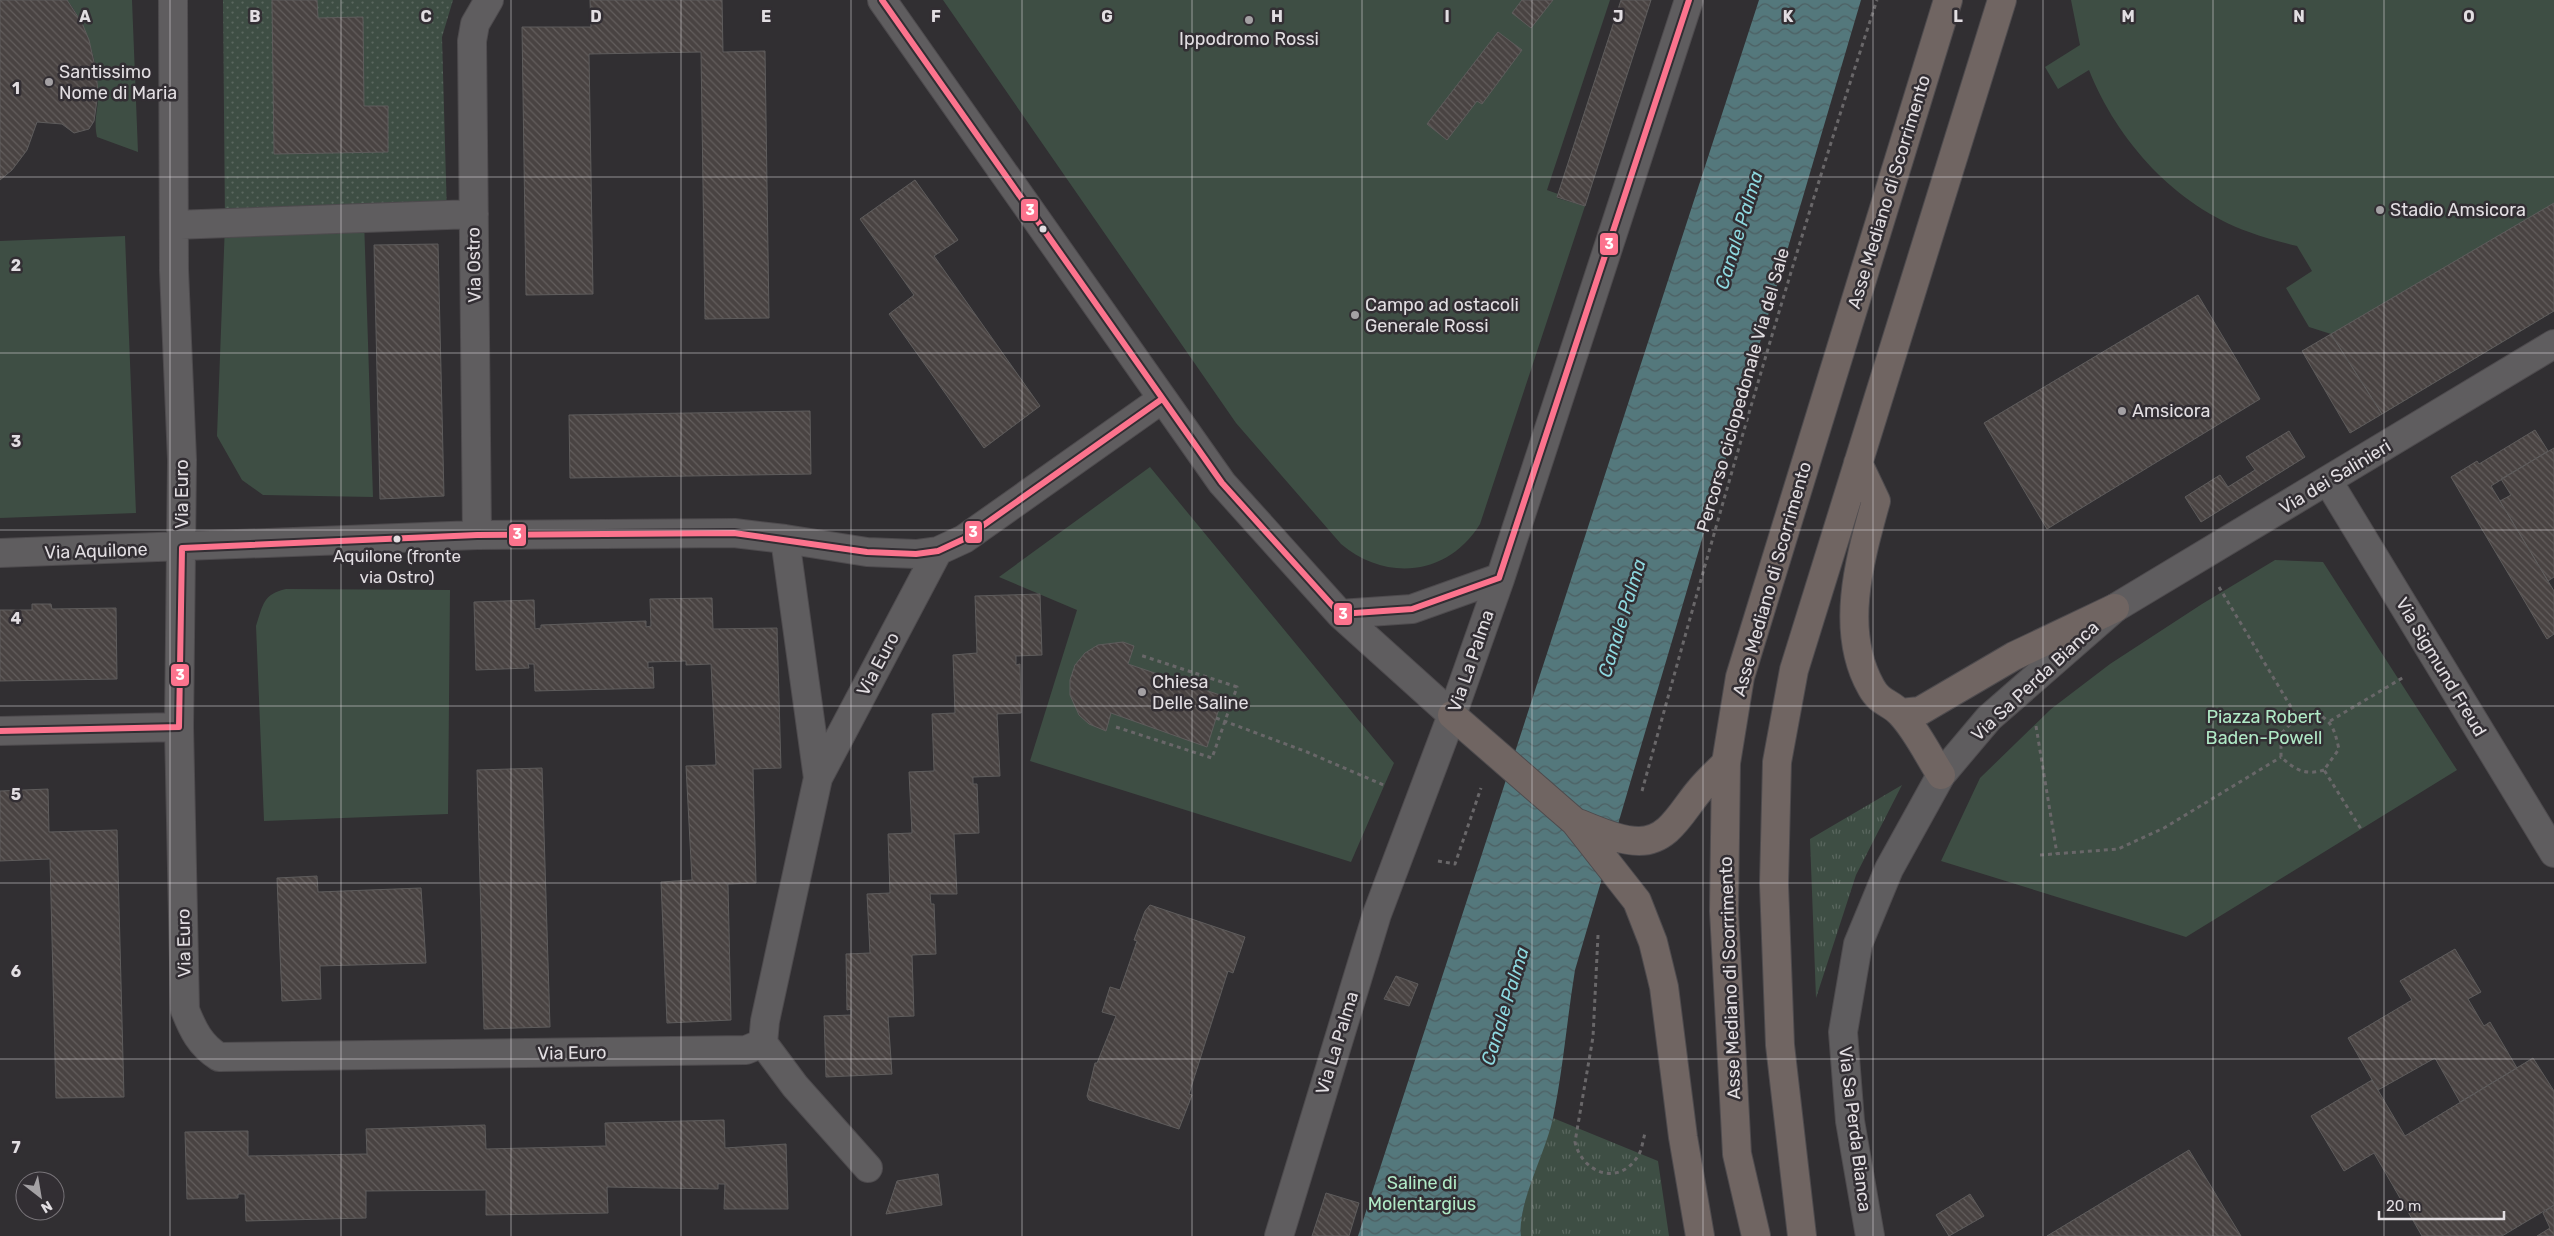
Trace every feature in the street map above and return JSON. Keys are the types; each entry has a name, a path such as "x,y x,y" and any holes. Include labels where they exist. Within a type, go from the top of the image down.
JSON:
{"highway":[{"name":"Asse Mediano di Scorrimento","path":"1756,1236 1737,1154 1724,911 1726,763 1740,677 1948,0"},
{"path":"1802,1236 1780,1045 1774,884 1777,762 1794,670 2002,0"},
{"path":"1858,463 1876,501 1859,564 1855,627 1870,686 1880,701 1901,713 1941,775"},
{"path":"1901,713 1920,711 2014,656 2115,608"},
{"path":"1452,715 1576,822 1637,901 1653,942 1664,987 1683,1137 1700,1236"},
{"path":"1576,822 1622,838 1639,841 1665,832 1676,823 1699,790 1726,763"}],"street":[{"name":"Via Euro","path":"173,0 174,225 182,548 179,727 185,1010 193,1031 205,1048 219,1057 746,1050 763,1043 765,1021 818,778 938,551"},
{"name":"Via Ostro","path":"477,535 472,41 475,24 489,0"},
{"path":"882,0 1222,483 1340,614 1452,715"},
{"name":"Via La Palma","path":"1279,1236 1377,914 1396,868 1419,800 1452,715 1499,578 1689,0"},
{"path":"174,225 474,214"},
{"name":"Via dei Salinieri","path":"2115,608 2328,482 2554,344"},
{"name":"Via Aquilone","path":"0,554 477,535 734,534 785,538 867,552 916,554 938,551 964,539 1162,399"},
{"name":"Via Sigmund Freud","path":"2328,482 2554,852"},
{"name":"Via Euro","path":"785,538 818,778"},
{"path":"1340,614 1412,609 1499,578"},
{"name":"Via Sa Perda Bianca","path":"1870,1236 1850,1120 1843,1032 1858,944 1889,869 1941,775 1989,718 2115,608"},
{"path":"0,731 179,727"},
{"path":"763,1043 794,1086 868,1168"}],"path":[{"name":"Percorso ciclopedonale Via del Sale","path":"1642,791 1752,405 1876,0"},
{"path":"2214,580 2297,718"},
{"path":"2210,591 2218,586"},
{"path":"1116,727 1212,758 1226,722 1237,687 1140,655"},
{"path":"2330,721 2436,658"},
{"path":"2320,715 2330,721 2335,730 2338,749 2324,770 2313,774 2294,769 2281,757 2281,734 2297,718 2320,715"},
{"path":"1216,718 1307,752 1419,800"},
{"path":"2036,724 2057,854"},
{"path":"2040,855 2118,849 2164,828 2281,757"},
{"path":"2324,770 2361,829"},
{"path":"1396,868 1431,879 1438,860 1455,864 1483,781"},
{"path":"1598,935 1593,1037 1575,1142 1578,1153 1584,1163 1593,1170 1604,1174 1618,1172 1630,1166 1639,1155 1647,1126"}],"green space":[{"path":"67,0 132,0 138,152 97,137 98,91 96,67 85,31"},
{"path":"223,0 453,0 442,37 447,216 225,224"},
{"name":"Campo ad ostacoli Generale Rossi","path":"943,0 1610,0 1547,190 1558,194 1557,198 1585,206 1480,524 1467,541 1451,554 1434,563 1415,568 1396,568 1377,564 1359,556 1341,544 1236,423"},
{"name":"Stadio Amsicora","path":"2071,0 2554,0 2554,311 2382,414 2331,334 2309,327 2286,288 2312,271 2297,246 2255,234 2222,220 2197,206 2174,188 2152,168 2133,146 2116,122 2089,70 2058,89 2045,67 2080,45"},
{"path":"364,219 373,497 263,495 242,480 217,436 225,224"},
{"path":"125,236 136,513 0,518 0,241"},
{"path":"1150,467 1394,763 1351,862 1030,761 1077,610 999,577"},
{"name":"Piazza Robert Baden-Powell","path":"2275,560 2323,562 2457,770 2186,937 1941,861 1980,778 2051,709 2110,664 2202,604"},
{"path":"286,589 450,590 448,814 264,821 256,626 268,597"},
{"path":"1902,785 1856,875 1816,998 1810,839"},
{"path":"1553,1118 1658,1161 1669,1236 1521,1236 1523,1210 1527,1194"}],"water":[{"name":"Canale Palma","path":"1759,0 1861,0 1575,970 1560,1082 1553,1118 1523,1209 1521,1236 1358,1236"}],"building":[{"name":"Santissimo Nome di Maria","path":"0,0 67,0 82,23 89,40 96,71 98,93 94,121 89,129 74,133 62,124 37,122 27,150 12,170 0,180"},
{"path":"272,0 317,0 318,18 363,17 364,106 388,106 388,152 274,154"},
{"path":"590,0 722,0 723,52 765,51 769,318 705,319 701,52 589,54 593,294 526,295 522,27 591,27"},
{"path":"1522,0 1553,0 1531,28 1512,13"},
{"path":"1621,0 1651,0 1585,206 1557,197"},
{"path":"1498,32 1522,50 1482,104 1477,101 1447,140 1427,124"},
{"path":"915,180 958,240 934,256 1040,406 984,448 889,314 914,295 860,219"},
{"path":"2554,203 2554,311 2382,414 2331,334"},
{"path":"438,244 444,496 380,499 374,245"},
{"name":"Amsicora","path":"2198,295 2260,399 2047,529 1984,423"},
{"path":"2331,334 2382,414 2350,433 2302,351"},
{"path":"810,411 811,474 570,478 569,415"},
{"path":"2535,430 2548,451 2491,486 2554,591 2554,634 2547,639 2451,477 2477,461 2479,464"},
{"path":"2289,431 2305,457 2201,522 2185,497 2220,475 2228,487 2255,470 2246,457"},
{"path":"2554,448 2554,577 2548,581 2500,501 2511,495 2501,479"},
{"path":"1040,594 1042,655 1016,656 1016,665 1020,664 1021,713 997,714 1000,776 973,777 973,784 977,784 979,833 954,834 957,894 930,894 931,904 934,904 936,954 912,955 914,1016 888,1017 892,1074 826,1077 824,1016 851,1015 851,1009 847,1010 846,954 870,953 867,894 890,893 888,834 912,833 909,772 934,771 932,714 955,713 953,655 977,653 975,596"},
{"path":"712,598 713,629 777,628 781,768 753,769 756,883 728,884 731,1020 667,1023 661,882 692,880 686,766 716,765 711,664 686,665 686,661 648,662 648,668 653,667 654,688 535,691 534,664 528,664 529,668 476,670 474,602 534,600 535,629 541,628 541,625 646,621 646,627 651,626 650,599"},
{"path":"32,604 51,604 52,609 116,608 117,679 0,681 0,610 32,610"},
{"name":"Chiesa Delle Saline","path":"1123,642 1134,646 1128,664 1223,696 1207,747 1111,713 1106,731 1089,724 1079,715 1070,695 1070,680 1075,665 1085,653 1098,645"},
{"path":"542,768 550,1027 484,1029 477,770"},
{"path":"48,789 49,832 117,830 124,1097 56,1098 50,859 0,861 0,791"},
{"path":"317,876 318,892 421,888 426,963 320,966 321,999 282,1001 277,878"},
{"path":"1150,905 1245,937 1233,973 1228,971 1189,1094 1192,1095 1179,1129 1089,1100 1087,1096 1095,1063 1097,1063 1116,1016 1102,1012 1110,987 1120,990 1137,941 1134,940 1145,911"},
{"path":"2455,949 2481,992 2468,999 2484,1026 2490,1022 2517,1068 2460,1102 2435,1058 2378,1090 2348,1038 2412,1000 2400,981"},
{"path":"1396,976 1418,984 1409,1006 1384,999"},
{"path":"2533,1058 2554,1091 2554,1205 2502,1236 2422,1236 2374,1153 2344,1171 2311,1116 2372,1080 2405,1136"},
{"path":"724,1120 725,1148 786,1144 788,1209 724,1209 725,1184 718,1184 718,1189 607,1187 608,1213 486,1215 486,1190 366,1191 366,1218 246,1221 245,1194 238,1194 238,1198 187,1199 185,1132 248,1131 248,1156 367,1154 366,1129 485,1125 486,1149 606,1146 605,1123"},
{"path":"2189,1150 2241,1236 2047,1236"},
{"path":"938,1174 942,1205 886,1214 897,1181"},
{"path":"1326,1193 1359,1203 1349,1236 1312,1236"},
{"path":"1970,1194 1984,1216 1949,1236 1936,1215"},
{"path":"2554,1205 2554,1236 2537,1236 2550,1228 2543,1213"}],"transit line":[{"name":"3","path":"882,0 1222,483 1340,614 1412,609 1499,578 1689,0"},
{"name":"3","path":"0,731 179,727 182,548 477,535 734,533 867,552 916,554 938,551 964,539 1162,399"}],"place":[{"name":"Ippodromo Rossi","path":"1249,20"},
{"name":"Santissimo Nome di Maria","path":"49,82"},
{"name":"Stadio Amsicora","path":"2380,210"},
{"name":"Campo ad ostacoli Generale Rossi","path":"1355,315"},
{"name":"Amsicora","path":"2122,411"},
{"name":"Aquilone (fronte via Ostro)","path":"397,539"},
{"name":"Chiesa Delle Saline","path":"1142,692"}],"park label":[{"name":"Saline di Molentargius","path":"1422,1193"}]}
